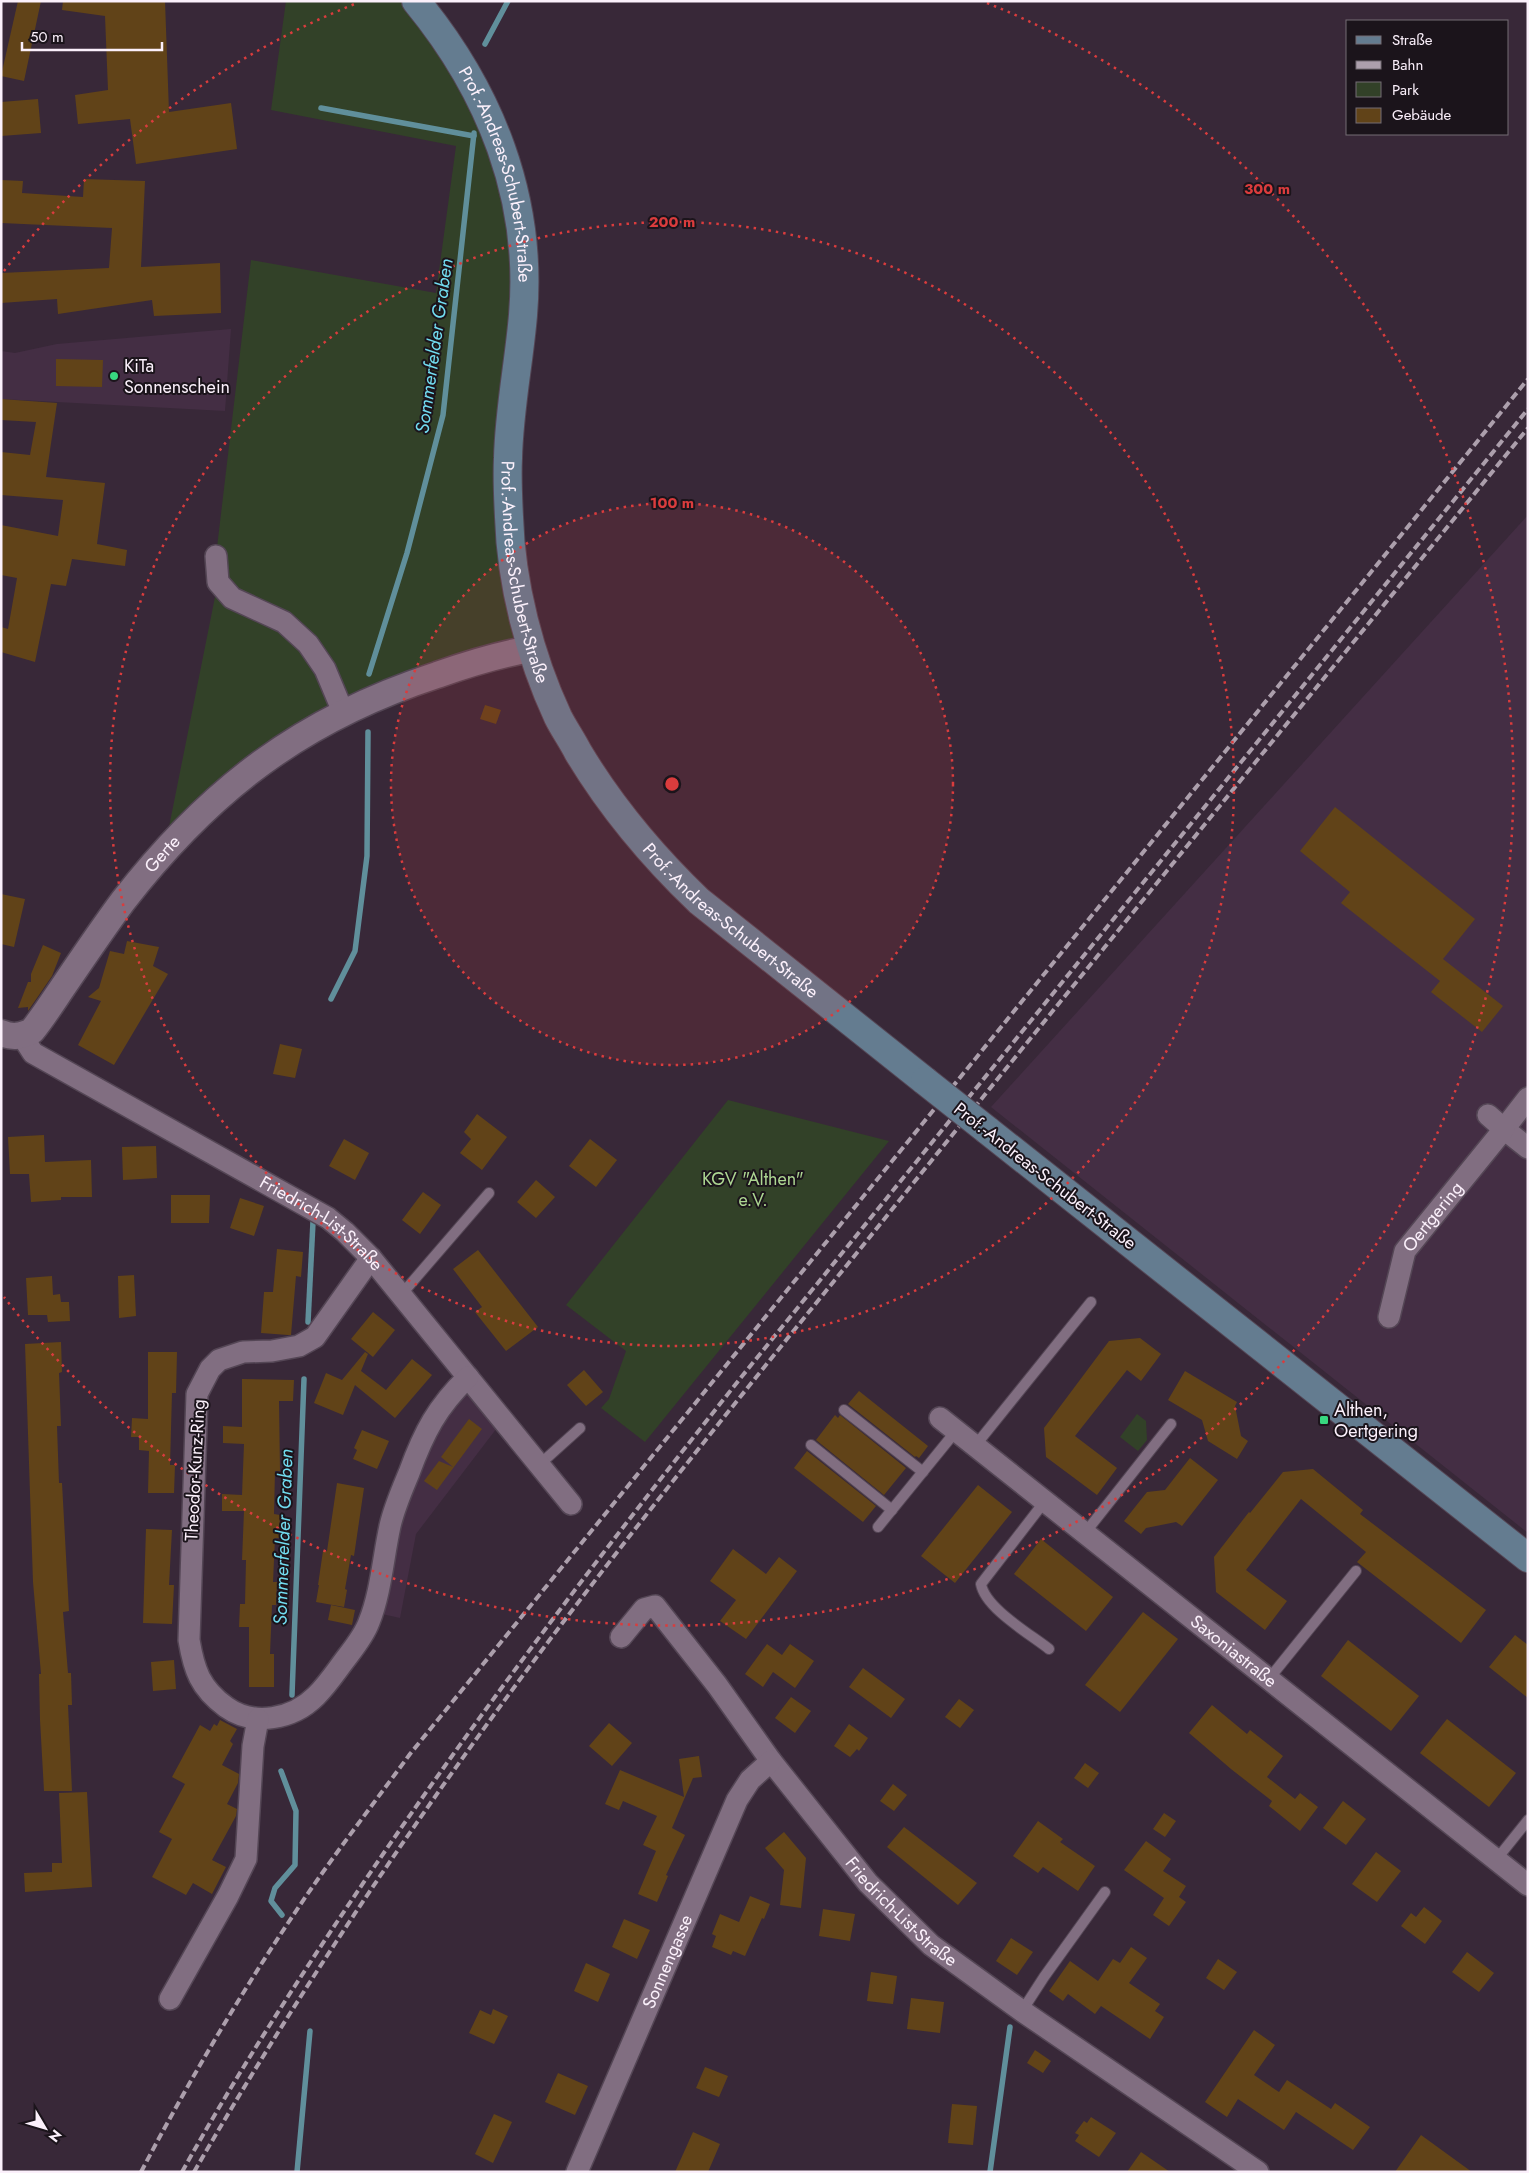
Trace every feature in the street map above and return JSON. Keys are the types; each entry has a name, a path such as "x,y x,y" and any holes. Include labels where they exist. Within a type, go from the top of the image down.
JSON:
{"main road":[{"name":"Prof.-Andreas-Schubert-Straße","path":"416,1 456,54 482,101 503,149 517,204 524,262 524,306 508,457 509,520 515,584 532,649 558,718 596,782 666,870 699,901 1528,1558"}],"street":[{"path":"216,556 218,582 232,598 284,622 308,644 325,669 343,712"},
{"name":"Gerte","path":"12,1034 32,1031 124,900 188,826 237,780 282,747 343,712 401,687 505,654 532,649"},
{"name":"Friedrich-List-Straße","path":"12,1034 34,1053 328,1218 345,1232 371,1258 402,1295 571,1504"},
{"name":"Oertgering","path":"1389,1317 1405,1251 1496,1122 1528,1098"},
{"path":"1496,1122 1528,1148"},
{"name":"Theodor-Kunz-Ring","path":"371,1258 315,1337 299,1346 272,1351 243,1352 219,1360 210,1369 197,1394 189,1640 193,1666 207,1690 227,1708 258,1719 275,1718 290,1713 315,1697 356,1645 368,1625 373,1612 390,1524 426,1430 440,1407 468,1377"},
{"name":"Saxoniastraße","path":"940,1418 1528,1885"},
{"name":"Friedrich-List-Straße","path":"621,1637 644,1609 655,1606 717,1685 770,1761 868,1883 900,1916 931,1945 1022,2011 1258,2172"},
{"path":"170,1999 246,1859 253,1746 258,1719"},
{"name":"Sonnengasse","path":"577,2172 737,1800 750,1780 770,1761"}],"lane":[{"path":"402,1295 489,1193"},
{"path":"975,1446 1091,1302"},
{"path":"844,1410 923,1472"},
{"path":"1085,1534 1171,1424"},
{"path":"539,1465 580,1428"},
{"path":"878,1527 956,1432"},
{"path":"811,1445 892,1510"},
{"path":"1045,1501 981,1584 982,1592 992,1605 1049,1649"},
{"path":"1268,1680 1356,1571"},
{"path":"1496,1860 1528,1820"},
{"path":"1022,2011 1105,1892"}],"shaded area":[{"name":"KiTa Sonnenschein","path":"231,329 225,411 1,399 1,351 15,353 57,344"},
{"path":"1528,515 1528,1533 991,1107"},
{"path":"468,1377 503,1420 416,1534 400,1618 373,1612 410,1471"}],"green space":[{"path":"286,1 416,1 517,204 508,457 532,649 343,712 164,852 218,582 216,556 251,260 436,293 456,146 271,110"},
{"name":"KGV \"Althen\" e.V.","path":"728,1100 889,1141 645,1442 601,1408 609,1399 626,1351 566,1305"},
{"path":"1137,1414 1146,1421 1147,1440 1138,1451 1120,1437"}],"building":[{"path":"18,1 41,1 24,81 1,76"},
{"path":"63,1 165,1 169,112 231,103 237,149 136,164 130,119 78,124 75,95 108,90 105,16 62,10"},
{"path":"38,99 41,133 1,136 1,102"},
{"path":"84,179 145,181 141,267 220,263 221,313 154,316 152,300 58,314 57,299 1,303 1,273 109,268 112,228 1,223 1,180 23,181 22,193 83,197"},
{"path":"56,359 103,360 102,387 56,386"},
{"path":"1,399 57,403 46,477 105,483 97,544 127,550 125,566 72,559 66,586 51,584 35,662 1,652 1,627 8,629 17,578 1,575 1,525 58,536 63,500 1,495 1,452 30,455 36,422 1,420"},
{"path":"485,705 501,710 496,724 480,719"},
{"path":"1335,807 1475,919 1443,959 1503,1006 1482,1032 1431,992 1440,981 1341,903 1350,892 1300,851"},
{"path":"1,894 25,899 14,947 1,944"},
{"path":"127,941 159,947 153,966 168,974 114,1065 78,1045 101,1001 88,997 99,988 110,951 124,954"},
{"path":"43,945 61,953 52,976 28,1011 28,1007 18,1008 28,982 31,982 31,974"},
{"path":"280,1044 302,1049 295,1078 273,1074"},
{"path":"477,1114 507,1137 482,1170 460,1153 471,1139 464,1132"},
{"path":"44,1135 45,1162 91,1160 92,1197 61,1197 61,1200 31,1202 29,1174 10,1174 8,1137"},
{"path":"344,1139 369,1153 355,1180 329,1166"},
{"path":"590,1139 617,1160 596,1187 569,1166"},
{"path":"156,1146 157,1178 123,1180 122,1147"},
{"path":"536,1180 555,1197 536,1218 517,1202"},
{"path":"423,1192 441,1205 420,1234 402,1220"},
{"path":"171,1195 210,1195 209,1223 171,1223"},
{"path":"240,1198 264,1206 254,1236 230,1228"},
{"path":"277,1249 303,1252 301,1277 296,1276 291,1335 261,1333 264,1292 273,1292"},
{"path":"478,1250 538,1327 506,1351 475,1312 482,1307 453,1269"},
{"path":"134,1275 136,1316 119,1318 118,1276"},
{"path":"52,1276 53,1295 60,1294 61,1302 69,1302 70,1321 48,1322 47,1315 28,1315 26,1278"},
{"path":"373,1312 395,1330 373,1357 351,1339"},
{"path":"1140,1338 1161,1354 1141,1381 1127,1370 1075,1436 1117,1468 1097,1495 1046,1457 1044,1428 1109,1341"},
{"path":"61,1342 62,1372 59,1373 61,1426 57,1426 59,1483 62,1483 69,1611 63,1612 68,1673 71,1673 72,1705 68,1705 72,1791 44,1791 40,1720 39,1674 41,1674 33,1582 25,1344"},
{"path":"148,1352 177,1352 176,1393 172,1393 170,1465 175,1465 174,1493 148,1493 149,1451 139,1450 139,1437 131,1437 132,1418 148,1419"},
{"path":"365,1352 368,1354 361,1371 386,1390 412,1359 432,1375 395,1418 355,1385 343,1415 314,1403 326,1373 342,1380"},
{"path":"584,1370 603,1392 586,1406 567,1385"},
{"path":"1185,1371 1237,1402 1235,1406 1241,1436 1248,1441 1237,1459 1208,1441 1202,1420 1168,1400"},
{"path":"242,1379 294,1380 293,1401 279,1401 280,1471 275,1471 274,1514 280,1515 279,1538 275,1538 273,1582 277,1582 276,1605 272,1605 270,1654 274,1654 274,1687 249,1687 249,1627 239,1627 240,1604 245,1604 246,1560 242,1560 244,1511 222,1511 222,1494 242,1495 244,1444 223,1443 223,1426 242,1427"},
{"path":"859,1391 928,1446 919,1458 915,1457 848,1404"},
{"path":"835,1415 838,1418 840,1415 906,1468 884,1495 816,1440"},
{"path":"469,1419 482,1429 437,1490 424,1481 439,1461 453,1467 441,1457"},
{"path":"362,1430 389,1441 377,1469 353,1459 357,1450 354,1448"},
{"path":"807,1451 876,1506 863,1522 794,1468"},
{"path":"1190,1458 1218,1480 1182,1526 1176,1522 1146,1528 1141,1534 1124,1521 1147,1492 1165,1490"},
{"path":"1313,1469 1363,1510 1360,1514 1486,1610 1461,1643 1357,1562 1366,1552 1301,1499 1246,1570 1287,1601 1265,1630 1216,1592 1214,1557 1249,1512 1283,1472"},
{"path":"337,1483 364,1488 354,1556 351,1555 345,1589 347,1590 344,1607 316,1602 323,1551 327,1551"},
{"path":"978,1485 1012,1512 955,1583 921,1556"},
{"path":"146,1529 172,1530 169,1585 174,1585 172,1624 143,1623"},
{"path":"1041,1539 1113,1597 1086,1631 1014,1574"},
{"path":"733,1549 766,1574 779,1557 797,1571 746,1639 720,1621 736,1600 710,1581"},
{"path":"331,1605 355,1610 352,1625 328,1620"},
{"path":"1143,1612 1178,1639 1120,1712 1085,1685"},
{"path":"1515,1635 1528,1645 1528,1698 1489,1667"},
{"path":"1348,1640 1419,1696 1391,1731 1321,1676"},
{"path":"767,1644 782,1655 790,1644 814,1661 795,1688 773,1672 763,1687 745,1674"},
{"path":"174,1660 176,1689 153,1691 151,1662"},
{"path":"863,1668 905,1699 891,1718 849,1687"},
{"path":"791,1697 811,1711 795,1733 775,1718"},
{"path":"959,1699 974,1710 960,1728 945,1717"},
{"path":"1212,1705 1247,1734 1250,1730 1283,1756 1267,1777 1295,1799 1300,1793 1318,1807 1300,1831 1269,1806 1272,1801 1189,1733"},
{"path":"1447,1719 1516,1773 1489,1807 1420,1753"},
{"path":"220,1720 237,1729 230,1741 233,1744 222,1765 239,1774 238,1783 227,1804 237,1809 236,1816 212,1860 226,1867 212,1894 193,1883 186,1895 152,1877 172,1839 159,1832 185,1784 172,1777 200,1725 210,1731 214,1724 217,1726"},
{"path":"609,1723 632,1743 612,1766 589,1746"},
{"path":"849,1724 868,1738 859,1751 857,1749 850,1757 834,1746"},
{"path":"699,1756 702,1777 693,1778 672,1828 685,1835 666,1875 668,1876 657,1902 638,1894 656,1851 643,1845 657,1816 623,1801 619,1810 605,1804 620,1770 684,1797 679,1759"},
{"path":"1085,1763 1099,1773 1088,1788 1074,1778"},
{"path":"893,1784 907,1795 894,1811 880,1801"},
{"path":"87,1792 92,1887 25,1892 24,1873 52,1872 52,1863 62,1863 59,1793"},
{"path":"1343,1801 1366,1819 1346,1845 1323,1828"},
{"path":"1164,1813 1176,1821 1165,1837 1153,1829"},
{"path":"1038,1821 1063,1839 1060,1842 1095,1866 1078,1891 1043,1867 1038,1873 1013,1856"},
{"path":"904,1827 977,1883 958,1905 887,1847"},
{"path":"784,1832 806,1858 801,1908 780,1905 784,1870 765,1848"},
{"path":"1146,1841 1171,1859 1163,1871 1186,1886 1179,1897 1186,1902 1169,1926 1153,1915 1164,1898 1124,1870"},
{"path":"1376,1852 1401,1871 1377,1902 1352,1884"},
{"path":"750,1896 770,1904 745,1956 733,1951 731,1955 712,1947 716,1936 712,1934 720,1914 739,1922"},
{"path":"1424,1907 1442,1921 1425,1944 1401,1926 1411,1913 1416,1917"},
{"path":"823,1909 855,1914 850,1941 819,1936"},
{"path":"624,1919 650,1930 637,1959 612,1947"},
{"path":"1011,1938 1033,1952 1017,1975 996,1961"},
{"path":"1131,1947 1147,1958 1129,1983 1160,2004 1155,2011 1164,2017 1150,2039 1101,2006 1095,2014 1068,1994 1063,2001 1049,1991 1070,1961 1098,1981 1113,1959 1120,1963"},
{"path":"1467,1952 1494,1973 1479,1992 1452,1972"},
{"path":"1218,1959 1237,1972 1224,1990 1206,1978"},
{"path":"586,1963 610,1974 598,2002 574,1991"},
{"path":"871,1972 897,1976 893,2004 867,2001"},
{"path":"911,1998 944,2002 940,2033 907,2029"},
{"path":"493,2009 508,2016 494,2044 469,2033 480,2010 491,2015"},
{"path":"1254,2030 1275,2045 1254,2075 1279,2092 1287,2080 1331,2109 1335,2103 1370,2127 1353,2150 1296,2112 1284,2130 1238,2099 1227,2117 1205,2102"},
{"path":"1035,2050 1051,2061 1043,2073 1027,2063"},
{"path":"705,2067 728,2076 719,2097 696,2088"},
{"path":"558,2073 588,2086 575,2115 545,2102"},
{"path":"952,2104 977,2106 973,2145 948,2143"},
{"path":"494,2114 512,2122 493,2163 475,2154"},
{"path":"1091,2117 1116,2133 1099,2157 1075,2141 1079,2135 1075,2133 1084,2121 1087,2123"},
{"path":"693,2132 720,2144 708,2172 675,2172"},
{"path":"1421,2135 1443,2151 1472,2172 1395,2172"},
{"path":"1141,2152 1170,2172 1127,2172"}],"waterway":[{"name":"Sommerfelder Graben","path":"485,44 508,1"},
{"path":"321,108 474,136"},
{"name":"Sommerfelder Graben","path":"369,674 407,553 443,415 474,133"},
{"name":"Sommerfelder Graben","path":"331,999 355,951 367,856 368,732"},
{"name":"Sommerfelder Graben","path":"308,1322 313,1222"},
{"name":"Sommerfelder Graben","path":"292,1695 304,1379"},
{"name":"Sommerfelder Graben","path":"281,1771 296,1811 295,1865 275,1888 271,1901 282,1915"},
{"path":"990,2172 1010,2027"},
{"name":"Sommerfelder Graben","path":"297,2172 310,2031"}],"railway":[{"path":"141,2172 180,2100 265,1958 323,1872 410,1754 1528,379"},
{"path":"182,2172 261,2039 345,1910 440,1773 538,1638 743,1375 1528,409"},
{"path":"194,2172 272,2042 354,1914 485,1727 572,1611 656,1502 786,1340 1528,428"}],"place":[{"name":"KiTa Sonnenschein","path":"114,376"},
{"name":"Althen, Oertgering","path":"1324,1420"}]}
